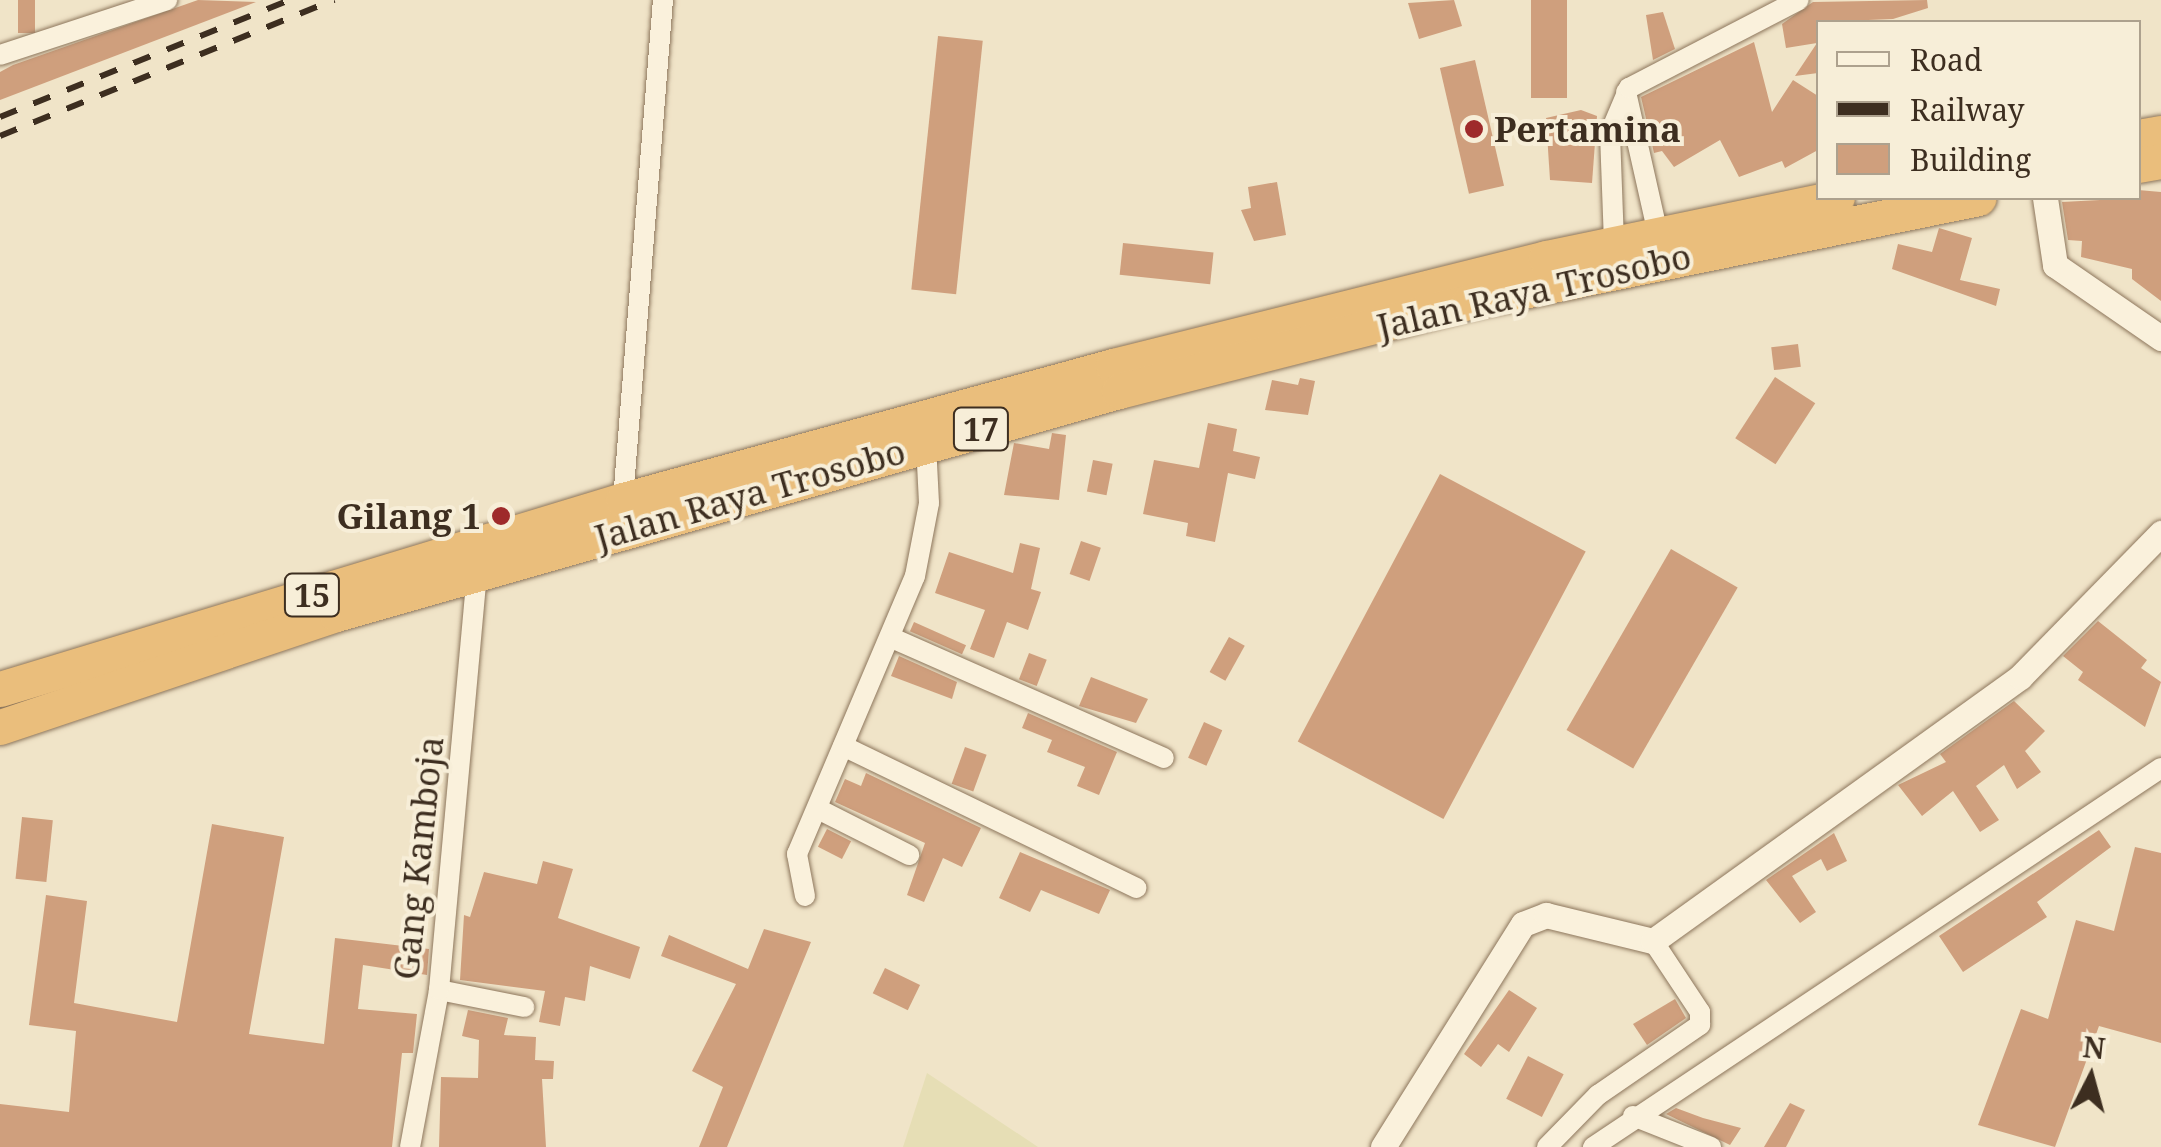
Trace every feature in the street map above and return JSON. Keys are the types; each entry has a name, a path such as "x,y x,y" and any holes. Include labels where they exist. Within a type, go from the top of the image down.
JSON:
{"highway":[{"name":"Jalan Raya Trosobo","path":"0,689 623,500 1230,336 1614,243 1827,200"},
{"name":"Jalan Raya Trosobo","path":"0,727 477,573 926,444 1469,302 1969,200"}],"street":[{"path":"0,55 167,0"},
{"path":"623,500 664,0"},
{"path":"1614,243 1608,168 1626,92 1799,0"},
{"path":"1626,92 1658,234"},
{"path":"2045,200 2055,265 2161,338"},
{"path":"804,896 797,854 820,810 843,746 892,638 925,536 926,444"},
{"path":"1652,941 2020,677 2161,533"},
{"name":"Gang Kamboja","path":"410,1147 439,990 477,573"},
{"path":"892,638 1164,758"},
{"path":"843,746 1136,888"},
{"path":"1593,1147 1632,1116 1990,889 2161,768"},
{"path":"820,810 909,855"},
{"path":"1383,1147 1523,924 1546,916 1652,941 1700,1012 1700,1026 1598,1095 1547,1147"},
{"path":"439,990 524,1007"},
{"path":"1632,1116 1711,1147"}],"shaded area":[{"path":"927,1073 1038,1147 903,1147"}],"building":[{"path":"18,0 35,0 35,33 18,33"},
{"path":"198,0 256,2 0,100 0,72 13,65"},
{"path":"1454,0 1462,26 1419,39 1408,3"},
{"path":"1531,0 1567,0 1567,98 1531,98"},
{"path":"1927,0 1928,8 1893,19 1816,20 1816,43 1786,48 1782,24 1813,2"},
{"path":"1663,12 1675,49 1653,60 1646,15"},
{"path":"938,36 983,41 956,294 911,290"},
{"path":"1754,42 1772,112 1793,80 1816,95 1816,151 1785,168 1782,161 1739,177 1720,140 1674,167 1662,151 1654,153 1641,97"},
{"path":"1816,44 1816,73 1795,76"},
{"path":"1475,60 1504,186 1469,194 1440,68"},
{"path":"1581,110 1597,116 1592,183 1550,180 1546,118"},
{"path":"1277,182 1286,235 1254,241 1241,210 1251,208 1248,187"},
{"path":"2141,190 2161,192 2161,301 2132,279 2132,269 2081,257 2082,241 2068,240 2062,202 2141,200"},
{"path":"1939,228 1972,238 1960,280 2000,289 1996,306 1892,269 1898,244 1932,252"},
{"path":"1123,243 1214,253 1210,284 1120,275"},
{"path":"1798,344 1801,367 1774,370 1771,347"},
{"path":"1775,377 1815,403 1775,464 1735,438"},
{"path":"1300,378 1315,381 1308,415 1265,410 1272,380 1298,385"},
{"path":"1208,423 1237,429 1233,451 1260,457 1255,479 1228,473 1215,542 1186,536 1188,523 1143,514 1154,460 1199,468"},
{"path":"1052,433 1066,435 1059,500 1004,495 1014,443 1049,449"},
{"path":"1093,460 1113,464 1107,495 1087,491"},
{"path":"1440,474 1586,551 1443,819 1298,742"},
{"path":"1081,541 1101,548 1089,581 1070,574"},
{"path":"1020,543 1040,548 1031,589 1041,592 1028,630 1007,622 994,658 970,649 985,610 935,593 949,552 1013,573"},
{"path":"1671,549 1738,588 1633,768 1566,730"},
{"path":"2098,621 2147,660 2141,668 2161,682 2145,727 2078,680 2083,672 2063,656"},
{"path":"914,622 966,645 962,654 910,631"},
{"path":"1229,637 1245,646 1225,681 1210,672"},
{"path":"1029,653 1047,660 1037,686 1019,679"},
{"path":"899,656 957,682 952,699 891,676"},
{"path":"1091,677 1148,699 1136,723 1079,706"},
{"path":"2014,701 2045,731 2025,751 2041,772 2017,789 2004,765 1976,786 1999,820 1980,832 1953,791 1922,816 1898,785 1946,762 1940,754"},
{"path":"1028,713 1117,752 1099,795 1077,786 1085,767 1047,752 1052,740 1022,728"},
{"path":"1204,722 1222,730 1206,766 1188,758"},
{"path":"965,747 987,755 973,792 952,784"},
{"path":"866,773 981,828 962,867 943,858 924,902 907,895 925,843 835,802 845,779 861,786"},
{"path":"22,817 53,820 46,882 16,879"},
{"path":"212,824 284,837 249,1034 324,1044 335,938 429,949 427,975 363,965 358,1009 417,1014 413,1053 402,1053 392,1147 0,1147 0,1104 69,1112 76,1031 29,1025 46,895 87,901 74,1003 177,1022"},
{"path":"827,829 851,841 842,859 818,847"},
{"path":"2099,830 2111,847 2037,902 2047,917 1963,972 1939,936"},
{"path":"1834,833 1847,861 1827,871 1821,859 1792,876 1816,912 1800,923 1766,880"},
{"path":"2135,847 2161,853 2161,1043 2099,1026 2055,1147 1978,1125 2021,1009 2048,1019 2076,920 2114,931"},
{"path":"1020,852 1110,890 1099,914 1041,890 1030,912 999,898"},
{"path":"543,861 573,869 558,918 640,947 630,979 590,966 585,1001 565,997 560,1026 539,1022 545,991 460,980 464,915 470,917 484,872 537,884"},
{"path":"764,929 811,942 727,1147 699,1147 723,1087 692,1071 736,984 661,956 669,935 748,969"},
{"path":"885,968 920,985 908,1010 873,993"},
{"path":"1509,990 1537,1008 1509,1052 1498,1044 1481,1067 1464,1054"},
{"path":"1675,999 1686,1018 1647,1045 1633,1024"},
{"path":"468,1010 508,1018 504,1035 536,1037 535,1060 554,1061 553,1079 542,1079 546,1147 439,1147 441,1077 478,1078 479,1040 462,1036"},
{"path":"1528,1056 1564,1074 1542,1117 1506,1099"},
{"path":"1790,1103 1805,1110 1786,1147 1764,1147"},
{"path":"1676,1108 1741,1128 1730,1145 1666,1114"}],"railway":[{"path":"0,117 290,0"},
{"path":"0,136 334,0"}],"place":[{"name":"Pertamina","path":"1474,129"},
{"name":"Gilang 1","path":"501,516"}]}
